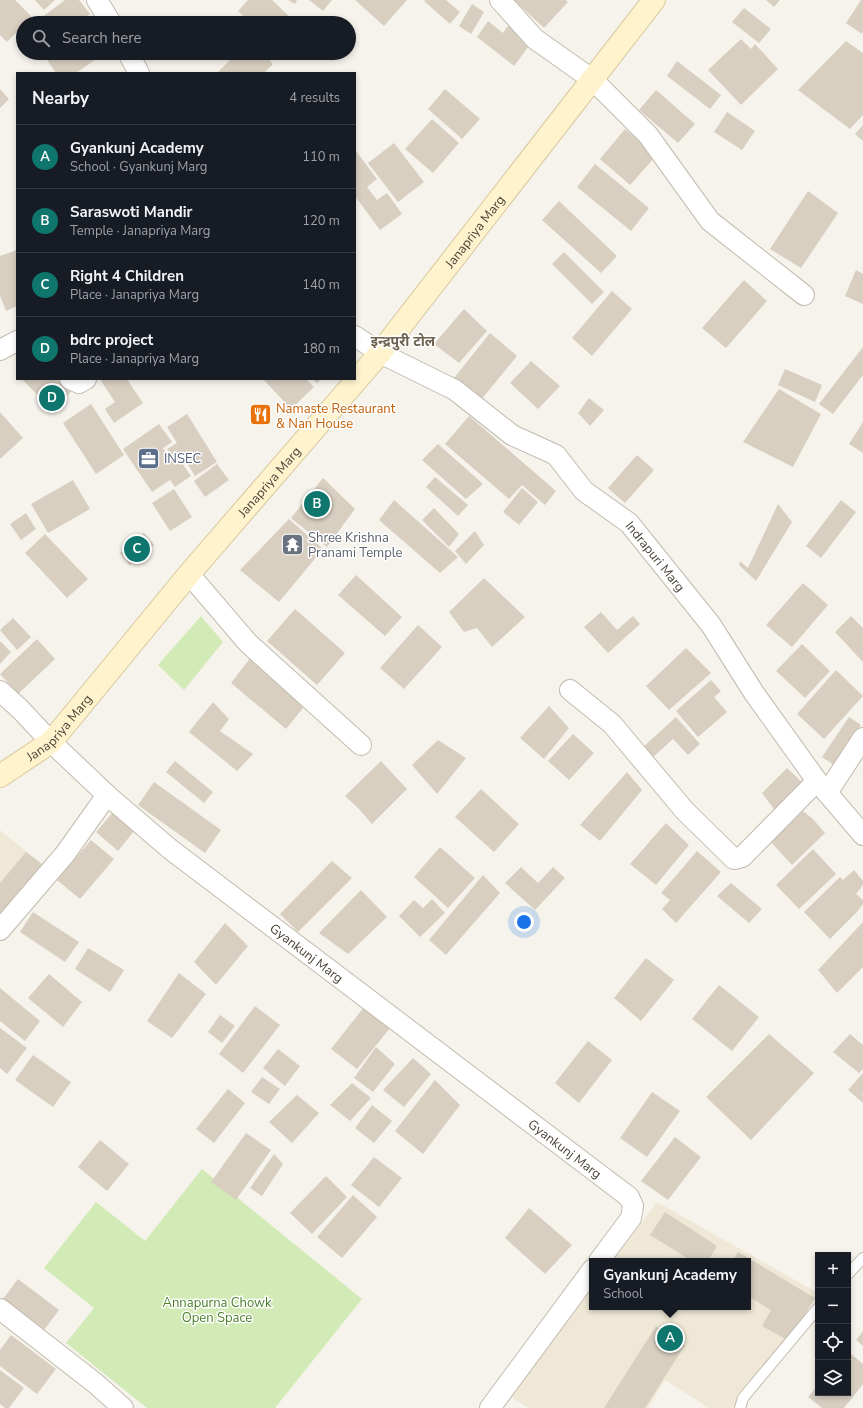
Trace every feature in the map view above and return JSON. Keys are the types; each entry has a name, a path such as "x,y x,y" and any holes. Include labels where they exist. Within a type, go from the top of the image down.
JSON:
{"main road":[{"name":"Janapriya Marg","path":"0,776 51,742 189,574 380,353 654,0"}],"street":[{"path":"97,0 107,16"},
{"path":"500,0 535,40 593,80 648,135 710,221 804,295"},
{"path":"132,60 138,72"},
{"name":"Indrapuri Marg","path":"356,337 380,353 455,390 512,435 556,455 584,491 629,522 711,625 754,693 822,787 863,834"},
{"path":"0,350 16,342"},
{"path":"72,380 79,383 84,380"},
{"path":"189,574 248,643 361,745"},
{"path":"570,690 612,724 685,811 734,859 742,857 822,787 863,738"},
{"name":"Gyankunj Marg","path":"0,691 107,795 170,849 629,1197 633,1206 631,1218 601,1258"},
{"path":"0,930 64,854 107,795"},
{"path":"490,1408 589,1274"},
{"path":"0,1309 95,1383 123,1408"}],"lane":[{"path":"851,1271 863,1258"},
{"path":"740,1408 743,1398 815,1312"}],"shaded area":[{"path":"0,830 47,868 0,923"},
{"path":"657,1202 815,1291 815,1300 733,1408 709,1408 665,1380 648,1408 528,1408 511,1397 589,1293 589,1310 751,1310 751,1258 615,1258"}],"green space":[{"path":"201,616 223,642 184,690 158,665"},
{"name":"Annapurna Chowk Open Space","path":"202,1169 362,1299 275,1408 147,1408 66,1343 94,1308 44,1268 96,1202 145,1241"}],"building":[{"path":"0,0 15,0 31,16 16,16 16,33 7,42 0,35"},
{"path":"35,0 55,0 44,10"},
{"path":"65,0 79,0 90,14 88,16 44,16"},
{"path":"248,0 272,0 289,16 243,16 238,11"},
{"path":"288,0 297,0 295,4"},
{"path":"309,0 332,0 323,11"},
{"path":"355,0 407,0 384,26"},
{"path":"446,0 460,12 450,24 424,1"},
{"path":"514,0 566,0 568,2 544,28"},
{"path":"766,0 780,0 774,7"},
{"path":"861,0 863,0 862,34 846,23"},
{"path":"472,4 484,12 471,34 459,26"},
{"path":"744,8 771,29 759,43 732,22"},
{"path":"488,21 503,33 509,24 532,42 514,66 477,37"},
{"path":"741,39 751,49 755,44 778,69 741,105 708,70"},
{"path":"846,41 863,53 863,115 850,129 798,90"},
{"path":"47,60 95,60 77,72 55,72"},
{"path":"230,60 269,60 273,64 265,72 218,72"},
{"path":"677,61 721,95 710,109 667,76"},
{"path":"0,89 9,99 0,108"},
{"path":"445,89 480,119 462,139 428,109"},
{"path":"656,90 695,124 678,143 639,110"},
{"path":"727,112 755,131 742,150 714,132"},
{"path":"432,119 459,143 433,173 405,149"},
{"path":"863,125 863,141 855,134"},
{"path":"625,129 656,156 630,185 600,159"},
{"path":"394,143 424,182 398,202 368,163"},
{"path":"356,151 377,179 367,187 377,200 387,193 402,214 380,230 356,197"},
{"path":"595,164 649,208 631,231 577,187"},
{"path":"808,191 838,213 801,268 770,249"},
{"path":"559,201 617,256 601,273 542,220"},
{"path":"16,250 16,306 6,311 0,296 0,256"},
{"path":"564,252 604,292 592,304 552,264"},
{"path":"856,270 863,274 863,304 845,296"},
{"path":"744,280 767,301 726,348 702,328"},
{"path":"612,291 632,309 592,356 572,338"},
{"path":"464,309 487,331 459,363 434,344"},
{"path":"490,333 517,356 481,400 454,378"},
{"path":"863,347 863,375 833,414 819,404"},
{"path":"531,361 560,386 538,409 510,383"},
{"path":"785,369 822,385 815,402 778,385"},
{"path":"23,380 70,380 76,387 52,410"},
{"path":"128,380 143,403 114,423 105,409 115,402 101,381"},
{"path":"264,380 307,380 314,387 291,409"},
{"path":"313,380 320,380 317,383"},
{"path":"779,389 821,414 793,467 743,442"},
{"path":"589,398 604,410 590,426 578,413"},
{"path":"91,404 124,455 96,474 63,423"},
{"path":"0,412 23,438 0,459"},
{"path":"187,414 217,462 195,476 180,452 173,457 167,449 177,443 167,427"},
{"path":"469,416 556,491 545,505 522,485 509,499 445,444"},
{"path":"863,422 863,453 849,444"},
{"name":"INSEC","path":"159,424 172,442 163,448 171,460 177,456 191,476 175,487 170,480 152,492 123,449"},
{"path":"438,444 483,484 466,499 422,460"},
{"path":"637,455 654,470 625,503 608,488"},
{"path":"217,464 229,480 205,497 194,481"},
{"path":"435,477 468,505 458,516 426,487"},
{"path":"323,478 355,509 327,547 291,518"},
{"path":"73,480 90,509 48,533 31,504"},
{"path":"522,488 538,502 519,525 503,512"},
{"path":"174,489 192,517 170,531 152,503"},
{"path":"394,500 458,557 440,573 379,520"},
{"path":"841,500 856,512 821,558 806,546"},
{"path":"778,504 792,522 756,581 739,565 740,561 748,568"},
{"path":"434,508 459,534 449,547 422,520"},
{"path":"26,513 36,529 21,540 10,524"},
{"path":"289,519 323,549 279,602 240,570"},
{"path":"475,531 484,545 466,564 455,551"},
{"path":"144,533 154,545 130,565 120,553"},
{"path":"45,534 88,579 67,598 25,553"},
{"path":"356,575 402,617 385,636 338,595"},
{"path":"484,578 525,617 492,647 477,628 464,632 449,612"},
{"path":"803,583 828,605 792,647 766,625"},
{"path":"295,609 345,653 317,685 267,641"},
{"path":"601,612 617,630 633,616 640,624 608,653 584,627"},
{"path":"851,616 863,628 863,662 835,632"},
{"path":"13,618 31,637 17,650 0,630"},
{"path":"418,625 442,647 404,689 380,668"},
{"path":"37,639 55,659 18,694 0,674"},
{"path":"0,641 11,652 0,664"},
{"path":"802,644 830,671 805,698 776,671"},
{"path":"686,648 711,673 669,710 646,686"},
{"path":"251,657 307,703 286,729 231,683"},
{"path":"836,670 863,696 824,739 797,714"},
{"path":"711,680 721,691 714,697 727,712 698,737 676,711"},
{"path":"213,702 229,719 220,731 253,754 237,771 189,732"},
{"path":"549,706 569,728 544,759 520,738"},
{"path":"676,717 700,744 688,755 673,739 651,759 642,748"},
{"path":"849,717 861,725 834,765 822,757"},
{"path":"573,734 594,753 569,780 548,761"},
{"path":"438,740 466,758 437,794 412,765"},
{"path":"175,761 213,792 204,803 166,772"},
{"path":"381,761 407,789 372,824 345,796"},
{"path":"787,768 804,784 774,809 762,793"},
{"path":"627,772 642,790 600,841 580,825"},
{"path":"154,782 221,830 205,853 138,805"},
{"path":"481,789 519,824 494,852 455,817"},
{"path":"803,811 813,819 825,833 792,865 771,842"},
{"path":"113,812 135,830 118,851 96,832"},
{"path":"666,823 689,845 656,885 630,864"},
{"path":"91,840 114,859 80,899 57,880"},
{"path":"440,847 475,878 448,908 414,877"},
{"path":"813,849 836,874 799,909 776,885"},
{"path":"697,851 721,872 676,923 662,909 670,900 661,893"},
{"path":"26,852 47,868 0,923 0,883"},
{"path":"332,861 352,878 298,932 280,914"},
{"path":"521,867 538,883 553,867 565,878 535,910 505,883"},
{"path":"854,870 863,881 863,885 856,894 863,900 863,904 830,939 804,912 840,877 843,880"},
{"path":"483,875 500,893 446,955 429,940"},
{"path":"731,883 762,909 749,923 717,896"},
{"path":"361,890 387,917 348,954 319,933"},
{"path":"432,899 445,913 420,937 399,916 414,900 423,908"},
{"path":"33,912 79,942 65,962 20,932"},
{"path":"863,922 863,967 837,993 818,970"},
{"path":"225,923 248,946 216,985 194,962"},
{"path":"88,948 124,970 110,992 75,969"},
{"path":"646,958 674,980 641,1021 614,998"},
{"path":"179,973 206,994 172,1038 147,1021"},
{"path":"49,974 82,1002 63,1027 28,998"},
{"path":"719,985 759,1017 732,1051 692,1019"},
{"path":"0,988 40,1021 25,1041 0,1021"},
{"path":"255,1006 280,1025 243,1073 219,1054"},
{"path":"364,1007 390,1028 357,1069 331,1049"},
{"path":"220,1015 235,1026 222,1043 208,1032"},
{"path":"0,1028 27,1048 7,1074 0,1068"},
{"path":"769,1034 814,1073 751,1140 706,1097"},
{"path":"850,1034 863,1045 863,1069 859,1073 833,1052"},
{"path":"588,1041 612,1060 579,1103 555,1083"},
{"path":"376,1047 395,1064 373,1092 354,1078"},
{"path":"278,1049 300,1066 285,1086 263,1068"},
{"path":"33,1055 71,1082 53,1107 15,1080"},
{"path":"413,1058 431,1074 404,1107 383,1090"},
{"path":"863,1073 862,1095 863,1103 848,1090"},
{"path":"262,1077 280,1089 269,1104 251,1092"},
{"path":"435,1080 460,1105 423,1154 395,1131"},
{"path":"352,1083 371,1098 350,1121 330,1105"},
{"path":"228,1089 245,1103 214,1143 196,1129"},
{"path":"652,1092 680,1111 647,1157 620,1138"},
{"path":"297,1095 319,1113 292,1143 269,1122"},
{"path":"372,1105 392,1121 374,1143 355,1128"},
{"path":"246,1133 271,1150 236,1200 211,1182"},
{"path":"675,1137 701,1157 668,1200 641,1181"},
{"path":"100,1140 129,1164 107,1191 78,1167"},
{"path":"274,1154 283,1164 262,1196 250,1188"},
{"path":"374,1157 402,1178 379,1207 351,1185"},
{"path":"326,1176 347,1197 312,1234 290,1213"},
{"path":"353,1195 377,1217 342,1258 317,1237"},
{"path":"529,1208 572,1245 545,1274 505,1238"},
{"path":"665,1212 717,1246 710,1258 687,1258 650,1235"},
{"path":"738,1252 748,1258 735,1258"},
{"path":"751,1260 815,1298 789,1341 762,1326 771,1310 751,1298"},
{"path":"18,1279 59,1310 44,1330 3,1299"},
{"path":"656,1326 685,1345 645,1408 604,1408"},
{"path":"863,1331 863,1346 856,1340"},
{"path":"11,1335 56,1369 37,1394 0,1366 0,1350"},
{"path":"851,1354 863,1364 863,1384 844,1408 822,1408 808,1397 815,1389 815,1396 851,1396"},
{"path":"0,1370 24,1388 9,1408 5,1408 0,1404"}],"place":[{"name":"bdrc project","path":"52,398"},
{"name":"Namaste Restaurant & Nan House","path":"260,415"},
{"name":"INSEC","path":"149,458"},
{"name":"Saraswoti Mandir","path":"317,504"},
{"name":"Shree Krishna Pranami Temple","path":"292,544"},
{"name":"Right 4 Children","path":"137,549"},
{"name":"Gyankunj Academy","path":"670,1338"}],"district":[{"name":"इन्द्रपुरी टोल","path":"403,341"}]}
